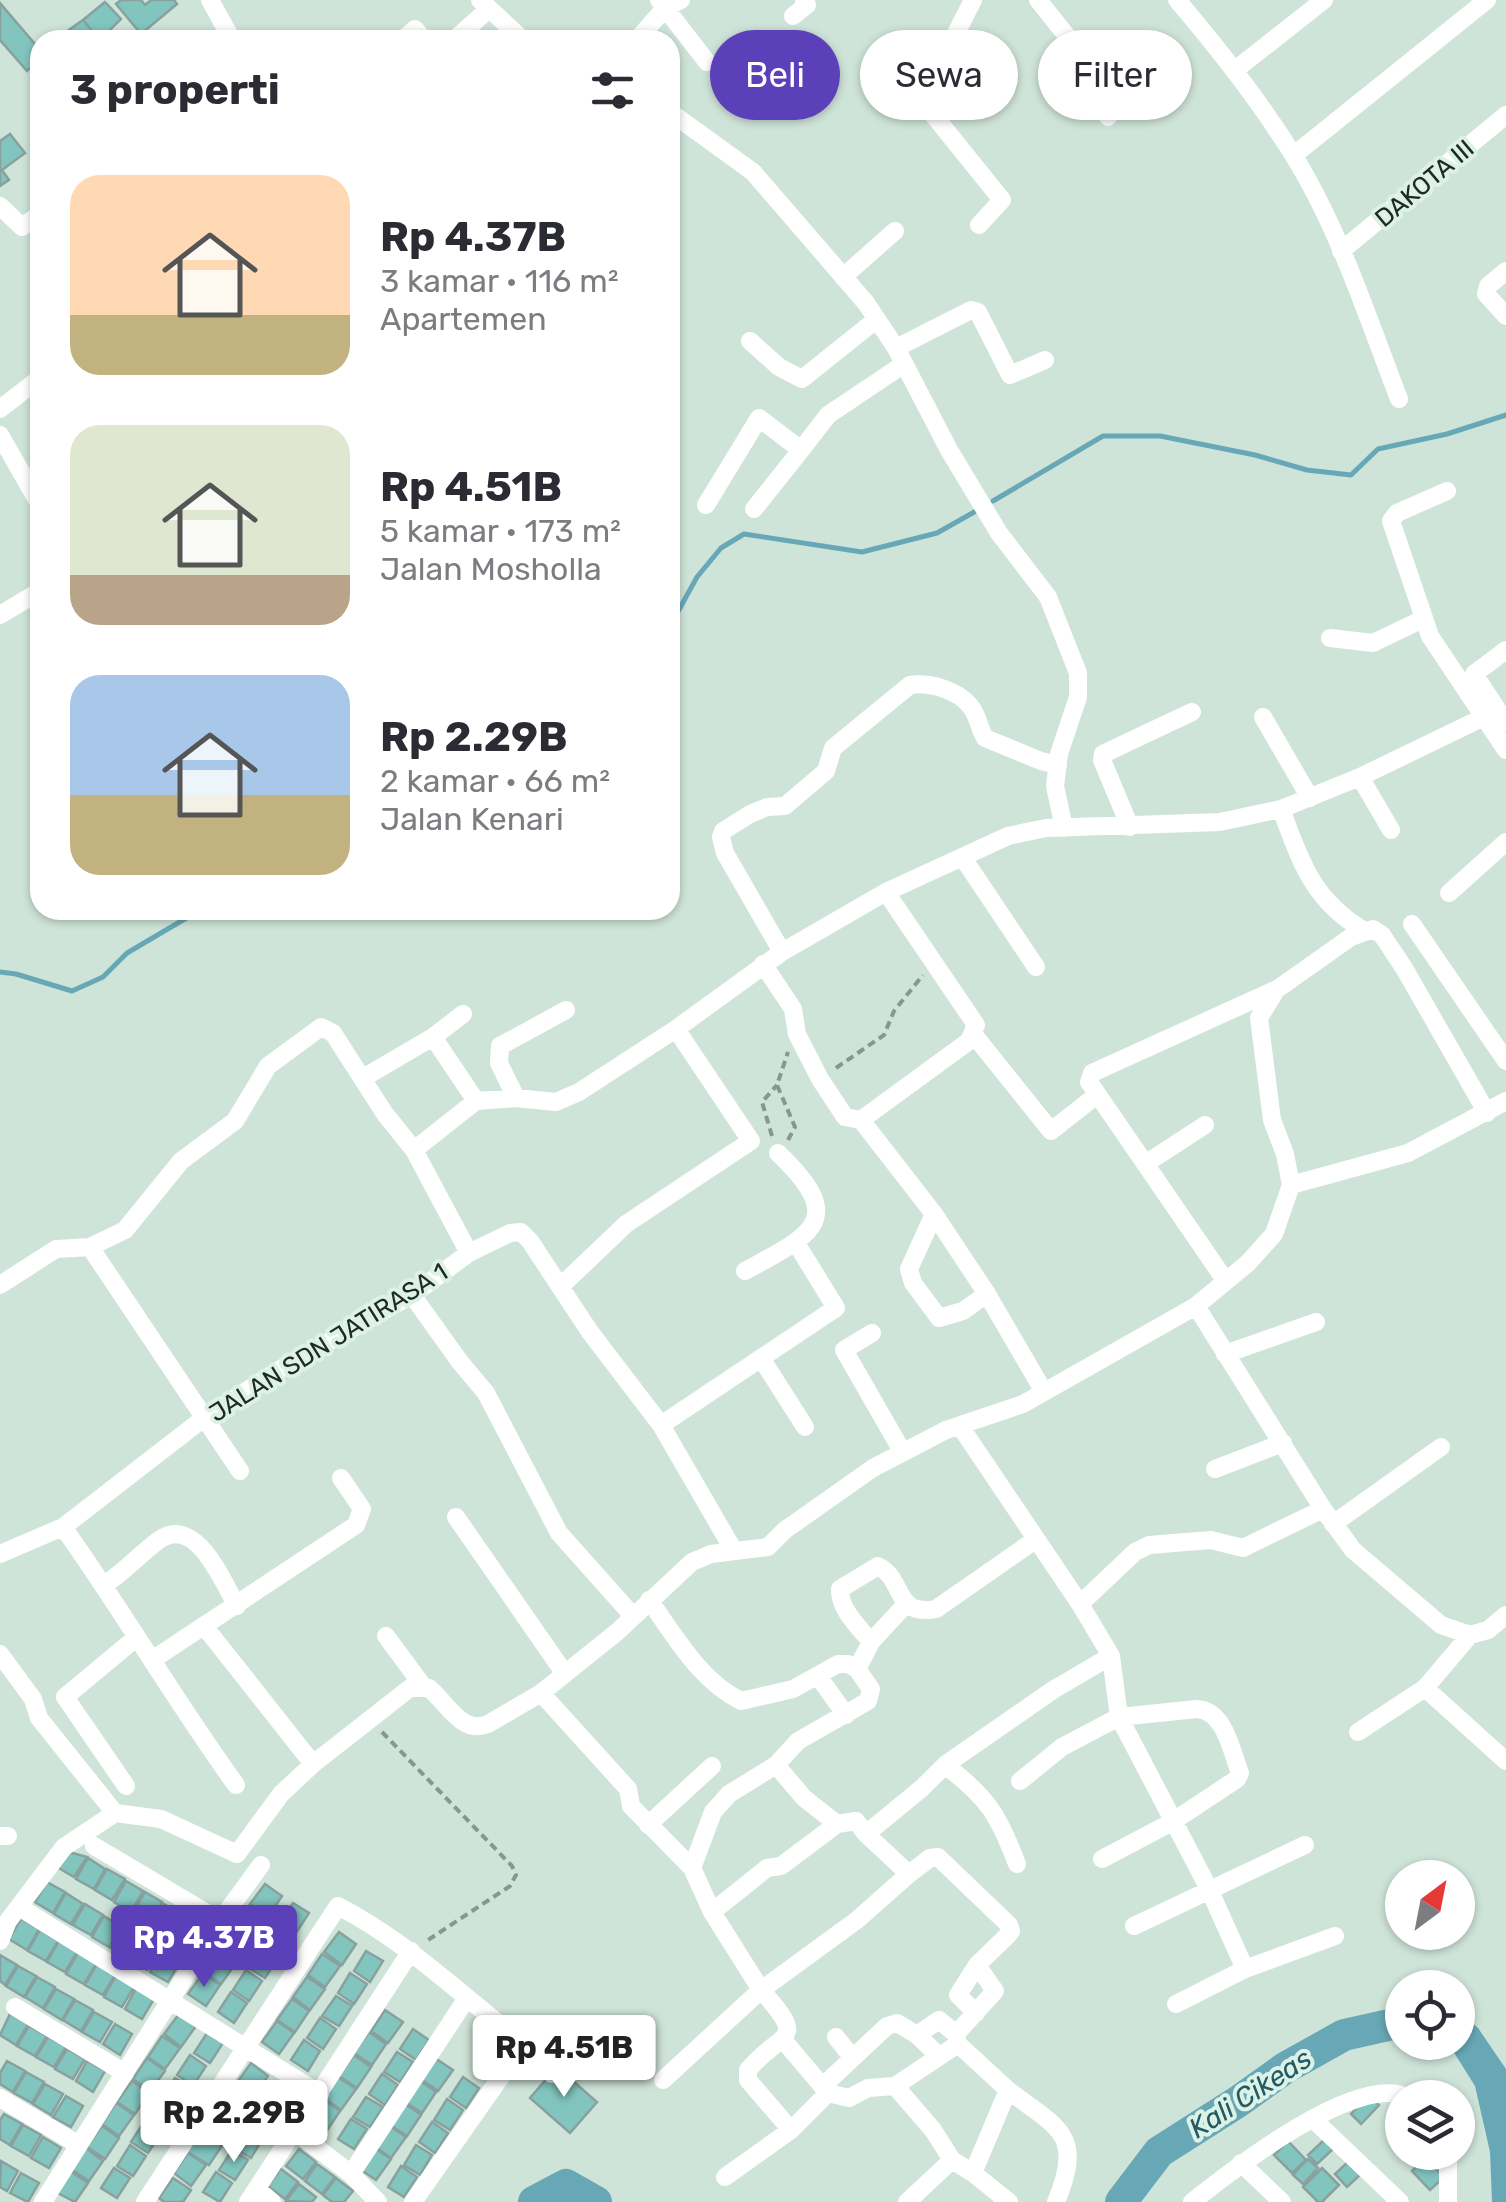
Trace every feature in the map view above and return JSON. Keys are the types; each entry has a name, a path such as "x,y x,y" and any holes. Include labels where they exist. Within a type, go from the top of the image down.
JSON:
{"street":[{"path":"210,0 226,30"},
{"path":"973,0 947,52 926,80 923,102 1002,200 980,226"},
{"path":"1038,0 1062,30"},
{"path":"1177,0 1235,70 1294,155 1341,251 1399,398"},
{"path":"1294,155 1487,0"},
{"path":"1235,70 1319,1"},
{"path":"645,30 668,3 707,62"},
{"path":"463,30 485,5 512,30"},
{"name":"DAKOTA III","path":"1341,251 1506,115"},
{"path":"680,119 753,172 779,198 877,319 999,533 1048,597 1078,674 1078,697 1063,738 1056,786 1064,828"},
{"path":"0,206 22,228 30,222"},
{"path":"843,277 895,231"},
{"path":"1506,271 1490,284 1486,294 1506,316"},
{"path":"754,509 828,415 882,376 900,356 971,310 978,312 1010,376 1045,360"},
{"path":"750,341 778,367 802,379 877,319"},
{"path":"0,409 30,386"},
{"path":"706,505 769,400"},
{"path":"759,418 801,450"},
{"path":"0,435 30,488"},
{"path":"1447,491 1397,513 1391,521 1430,636 1506,750"},
{"path":"0,615 30,597"},
{"path":"1330,638 1373,643 1423,620"},
{"path":"1506,650 1474,674 1506,723"},
{"path":"782,952 725,853 721,836 750,814 785,806 826,771 833,748 910,685 932,686 956,695 972,709 985,738 1040,762 1058,765"},
{"path":"1130,826 1102,760 1103,754 1192,712"},
{"path":"414,1150 476,1102 516,1098 556,1102 580,1092 782,952 886,892 1008,836 1064,828 1220,822 1281,810 1484,717"},
{"path":"1263,718 1310,798"},
{"path":"1360,777 1390,830"},
{"path":"1281,810 1301,862 1318,892 1337,914 1363,930"},
{"path":"1449,893 1506,842"},
{"path":"963,858 1036,967"},
{"path":"861,1120 974,1035 976,1025 886,892"},
{"path":"1412,924 1506,1061"},
{"path":"1226,1280 1088,1082 1092,1073 1276,990 1363,930 1373,929 1404,968 1487,1113"},
{"path":"763,964 793,1009 797,1034 844,1117 861,1120 934,1214 987,1294 1044,1392"},
{"path":"386,1636 423,1686 461,1720 474,1728 488,1724 565,1674 692,1562 711,1554 768,1547 852,1481 902,1452 1023,1404 1196,1306 1248,1263 1274,1234 1291,1185 1272,1120 1260,1018 1276,990"},
{"path":"516,1098 500,1063 500,1046 566,1010"},
{"path":"363,1078 464,1014"},
{"name":"JALAN SDN JATIRASA 1","path":"0,1554 63,1526 204,1418 287,1365 412,1294 469,1253 414,1150 385,1114 333,1033 321,1027 268,1066 234,1122 180,1161 125,1230 90,1246"},
{"path":"561,1286 626,1224 751,1141 676,1029"},
{"path":"974,1035 1051,1131 1097,1095"},
{"path":"433,1037 476,1102"},
{"path":"1291,1185 1408,1153 1506,1101"},
{"path":"1146,1164 1205,1125"},
{"path":"746,1270 796,1243 815,1225 816,1201 796,1170 778,1153"},
{"path":"934,1214 910,1269 914,1282 939,1318 963,1310 987,1294"},
{"path":"469,1253 510,1233 521,1232 661,1425 734,1551"},
{"path":"661,1425 836,1308 796,1243"},
{"path":"0,1284 56,1249 90,1246 240,1471"},
{"path":"412,1294 486,1393 559,1532 634,1616"},
{"path":"1196,1306 1352,1550 1441,1625 1470,1635"},
{"path":"1225,1354 1316,1322"},
{"path":"833,1331 902,1452"},
{"path":"844,1350 872,1332"},
{"path":"761,1358 805,1427"},
{"path":"960,1426 1111,1656 1119,1718 1209,1889 1246,1969"},
{"path":"1215,1469 1283,1443"},
{"path":"1080,1604 1134,1552 1148,1545 1211,1540 1243,1548 1328,1517 1440,1447"},
{"path":"152,1660 356,1525 362,1510 341,1478"},
{"path":"456,1516 565,1674"},
{"path":"63,1526 185,1715 236,1785"},
{"path":"104,1584 160,1539 173,1532 182,1533 206,1555 236,1606"},
{"path":"871,1642 851,1618 839,1597 840,1589 878,1566 886,1570 906,1604 923,1612 936,1609 1035,1540"},
{"path":"649,1600 706,1677 722,1692 741,1701 794,1689 838,1664 856,1669 871,1689 868,1701 798,1741 776,1765 729,1794 713,1812 692,1868"},
{"path":"856,1669 871,1642 906,1604"},
{"path":"1358,1732 1425,1688 1470,1635 1488,1630 1506,1615"},
{"path":"204,1626 313,1764"},
{"path":"126,1786 66,1696 137,1636"},
{"path":"0,1654 33,1699 40,1718 115,1812"},
{"path":"866,1834 944,1765 1053,1690 1111,1656"},
{"path":"818,1676 846,1715"},
{"path":"0,1941 8,1920 64,1847 115,1812 162,1819 237,1854 280,1794 313,1764 410,1688 423,1686"},
{"path":"1425,1688 1506,1761"},
{"path":"541,1693 628,1789 631,1806 692,1868 712,1912 761,1990 786,2017 784,2041 826,2089 849,2098 868,2088 894,2086 939,2056 995,1992 977,1965"},
{"path":"1020,1780 1062,1747 1119,1718 1197,1709 1209,1710 1218,1717 1240,1773 1232,1784 1102,1859"},
{"path":"776,1765 804,1798 837,1824"},
{"path":"944,1765 977,1790 1000,1820 1017,1864"},
{"path":"648,1825 712,1766"},
{"path":"712,1912 767,1868 781,1866 837,1824 856,1821 909,1874"},
{"path":"94,1846 220,1921"},
{"path":"1134,1926 1305,1846"},
{"path":"663,2080 761,1990 857,1920 930,1858 938,1857 1011,1931 977,1965 958,1994 976,2014"},
{"path":"43,2202 220,1921 261,1865"},
{"path":"145,2202 338,1906 412,1951 524,2044 552,2074"},
{"path":"26,1912 320,2094"},
{"path":"1176,2004 1246,1969 1335,1936"},
{"path":"272,2202 252,2196 412,1951"},
{"path":"351,2174 467,1998"},
{"path":"15,2007 125,2072"},
{"path":"917,2035 939,2020 1008,2090 1064,2134 1068,2150 1063,2187 1056,2202"},
{"path":"725,2177 790,2130 852,2056 887,2026 897,2024 917,2035 939,2056"},
{"path":"836,2038 852,2056"},
{"path":"784,2041 754,2063 748,2070 748,2080 790,2130"},
{"path":"413,2202 524,2044"},
{"path":"894,2086 933,2130 952,2160 1009,2202"},
{"path":"973,2172 1008,2090"},
{"path":"1192,2202 1241,2163 1314,2120 1355,2098 1385,2092"},
{"path":"0,2098 79,2145"},
{"path":"1314,2120 1400,2202"},
{"path":"296,2132 351,2174 378,2202"},
{"path":"907,2202 952,2160"},
{"path":"1241,2163 1282,2202"},
{"path":"1448,2170 1448,2202"}],"path":[{"path":"820,1079 884,1035 894,1012 932,964"},
{"path":"778,1153 763,1098 778,1085 797,1034"},
{"path":"778,1085 794,1127 778,1153"},
{"path":"368,1718 473,1824 516,1875 510,1886 412,1951"}],"water":[{"path":"1475,2025 1506,2069 1506,2202 1492,2202 1490,2152 1475,2080 1459,2060 1475,2060"}],"building":[{"path":"121,0 141,0 145,5 151,0 174,0 177,4 146,30 138,30 116,4"},
{"path":"105,2 121,19 110,30 92,30 83,20"},
{"path":"0,3 30,38 30,68 27,71 0,40"},
{"path":"83,20 92,30 69,30"},
{"path":"10,134 25,153 2,170 9,180 0,186 0,141"},
{"path":"69,1852 87,1857 74,1877 57,1867"},
{"path":"88,1858 105,1869 94,1889 76,1879"},
{"path":"107,1869 125,1879 112,1900 95,1890"},
{"path":"126,1881 143,1891 131,1912 114,1902"},
{"path":"47,1882 65,1892 53,1913 35,1902"},
{"path":"265,1884 282,1896 268,1917 250,1904"},
{"path":"145,1892 162,1902 150,1923 133,1913"},
{"path":"66,1893 83,1904 71,1924 54,1914"},
{"path":"293,1903 309,1913 296,1933 280,1923"},
{"path":"85,1904 103,1915 91,1935 73,1925"},
{"path":"164,1904 181,1914 169,1935 152,1924"},
{"path":"249,1906 266,1918 252,1939 234,1927"},
{"path":"104,1916 121,1927 109,1947 92,1937"},
{"path":"184,1916 202,1927 190,1947 172,1937"},
{"path":"21,1919 39,1929 27,1950 9,1939"},
{"path":"277,1925 293,1936 280,1956 264,1945"},
{"path":"123,1928 140,1938 129,1958 111,1948"},
{"path":"234,1929 251,1941 237,1962 219,1949"},
{"path":"40,1930 58,1941 46,1961 28,1951"},
{"path":"339,1932 356,1944 342,1965 324,1952"},
{"path":"142,1939 159,1949 147,1970 130,1960"},
{"path":"59,1941 77,1952 65,1972 47,1962"},
{"path":"262,1948 278,1958 265,1978 249,1968"},
{"path":"218,1951 236,1963 221,1984 204,1972"},
{"path":"366,1951 383,1961 370,1982 354,1971"},
{"path":"162,1952 180,1962 168,1982 150,1972"},
{"path":"78,1953 96,1964 84,1984 66,1974"},
{"path":"322,1954 340,1966 325,1987 308,1975"},
{"path":"0,1955 17,1965 5,1985 0,1981"},
{"path":"97,1964 115,1975 103,1995 85,1985"},
{"path":"18,1966 36,1976 24,1997 6,1986"},
{"path":"246,1970 262,1981 249,2001 233,1990"},
{"path":"203,1973 220,1985 206,2006 188,1994"},
{"path":"350,1973 367,1984 354,2004 338,1993"},
{"path":"116,1976 134,1987 122,2007 104,1997"},
{"path":"37,1977 55,1987 43,2008 25,1997"},
{"path":"307,1977 325,1989 310,2010 293,1997"},
{"path":"136,1988 154,1999 142,2019 125,2009"},
{"path":"56,1989 74,1999 62,2020 44,2009"},
{"path":"231,1992 247,2003 234,2023 218,2012"},
{"path":"336,1996 352,2006 339,2026 322,2016"},
{"path":"292,1999 309,2011 295,2032 277,2020"},
{"path":"75,2000 93,2010 81,2031 63,2020"},
{"path":"385,2010 403,2022 388,2043 371,2031"},
{"path":"94,2012 112,2022 100,2042 82,2032"},
{"path":"10,2014 28,2024 16,2045 0,2035"},
{"path":"179,2014 196,2026 181,2047 164,2034"},
{"path":"320,2018 336,2029 323,2049 307,2038"},
{"path":"277,2021 294,2033 279,2054 262,2042"},
{"path":"115,2024 132,2034 120,2055 103,2044"},
{"path":"29,2026 47,2036 35,2056 17,2046"},
{"path":"413,2029 429,2040 416,2060 400,2049"},
{"path":"369,2032 386,2044 372,2065 354,2053"},
{"path":"207,2033 223,2043 210,2063 194,2053"},
{"path":"162,2036 180,2048 165,2069 148,2057"},
{"path":"48,2037 66,2047 54,2067 36,2057"},
{"path":"304,2040 320,2051 308,2071 291,2060"},
{"path":"67,2049 85,2059 73,2079 55,2069"},
{"path":"397,2052 413,2062 400,2082 384,2072"},
{"path":"190,2055 206,2066 193,2086 177,2075"},
{"path":"354,2055 371,2067 357,2088 339,2076"},
{"path":"147,2058 165,2071 150,2091 133,2079"},
{"path":"435,2058 453,2070 438,2091 421,2079"},
{"path":"7,2061 25,2071 13,2092 0,2084 0,2073"},
{"path":"87,2061 105,2071 93,2092 76,2081"},
{"path":"251,2063 268,2076 253,2096 236,2084"},
{"path":"557,2067 597,2102 570,2133 530,2098"},
{"path":"26,2072 44,2082 32,2103 14,2093"},
{"path":"382,2074 398,2085 385,2105 369,2094"},
{"path":"338,2077 356,2089 341,2110 324,2098"},
{"path":"463,2077 479,2088 466,2108 450,2097"},
{"path":"175,2078 191,2088 179,2108 162,2098"},
{"path":"419,2080 436,2092 422,2113 404,2101"},
{"path":"132,2081 149,2093 135,2114 117,2102"},
{"path":"278,2083 295,2093 282,2113 266,2103"},
{"path":"45,2084 63,2094 51,2115 33,2104"},
{"path":"234,2085 252,2098 237,2118 220,2106"},
{"path":"66,2096 83,2106 71,2127 53,2117"},
{"path":"1368,2096 1379,2105 1361,2124 1351,2114"},
{"path":"366,2097 383,2107 370,2127 353,2117"},
{"path":"323,2099 340,2111 326,2132 308,2120"},
{"path":"447,2099 463,2110 450,2130 434,2120"},
{"path":"160,2100 176,2111 163,2131 147,2120"},
{"path":"116,2103 134,2115 119,2136 102,2124"},
{"path":"404,2103 421,2115 407,2136 389,2124"},
{"path":"262,2105 278,2115 265,2135 249,2125"},
{"path":"219,2108 237,2120 222,2141 205,2129"},
{"path":"4,2114 22,2124 10,2145 0,2139 0,2120"},
{"path":"351,2119 367,2129 354,2149 338,2139"},
{"path":"144,2122 161,2133 148,2153 131,2142"},
{"path":"432,2122 448,2133 435,2153 419,2142"},
{"path":"23,2125 41,2135 29,2156 11,2146"},
{"path":"388,2125 406,2137 391,2158 374,2146"},
{"path":"102,2126 119,2138 105,2159 87,2147"},
{"path":"247,2128 263,2138 251,2158 234,2148"},
{"path":"201,2129 223,2144 209,2165 186,2151"},
{"path":"43,2137 61,2148 49,2168 31,2158"},
{"path":"1324,2140 1333,2149 1317,2164 1308,2155"},
{"path":"1288,2141 1306,2160 1292,2173 1274,2155"},
{"path":"130,2145 146,2156 133,2176 117,2166"},
{"path":"416,2145 432,2155 420,2175 404,2165"},
{"path":"373,2147 391,2159 376,2180 358,2168"},
{"path":"86,2148 103,2161 89,2181 71,2169"},
{"path":"299,2149 316,2162 303,2179 286,2166"},
{"path":"232,2150 248,2160 235,2180 219,2170"},
{"path":"188,2153 206,2165 191,2186 174,2173"},
{"path":"1308,2159 1318,2168 1303,2184 1293,2175"},
{"path":"1,2161 18,2171 7,2191 0,2187"},
{"path":"1349,2161 1361,2174 1347,2187 1335,2174"},
{"path":"317,2164 335,2177 322,2194 305,2181"},
{"path":"401,2166 417,2177 404,2197 388,2187"},
{"path":"114,2168 130,2178 117,2198 101,2188"},
{"path":"1322,2168 1339,2185 1318,2202 1303,2187"},
{"path":"281,2169 298,2182 285,2199 268,2186"},
{"path":"1437,2170 1444,2177 1430,2190 1412,2171"},
{"path":"70,2171 88,2183 75,2202 56,2192"},
{"path":"216,2172 232,2183 220,2202 203,2192"},
{"path":"21,2173 39,2183 28,2202 10,2193"},
{"path":"173,2178 191,2190 183,2202 164,2202 159,2198"},
{"path":"336,2178 353,2191 344,2202 332,2202 323,2195"},
{"path":"299,2184 316,2197 312,2202 286,2201"}],"waterway":[{"path":"993,501 1103,436 1160,436 1307,470 1351,475 1378,449 1447,434 1506,415"},
{"path":"680,608 697,577 721,548 744,534 862,552 937,533 976,511"},
{"path":"0,972 72,991 103,977 127,953 183,920"},
{"name":"Kali Cikeas","path":"1121,2202 1159,2152 1285,2068 1344,2035 1385,2026"},
{"name":"Kali Cikeas","path":"534,2202 566,2185 596,2202"}]}
